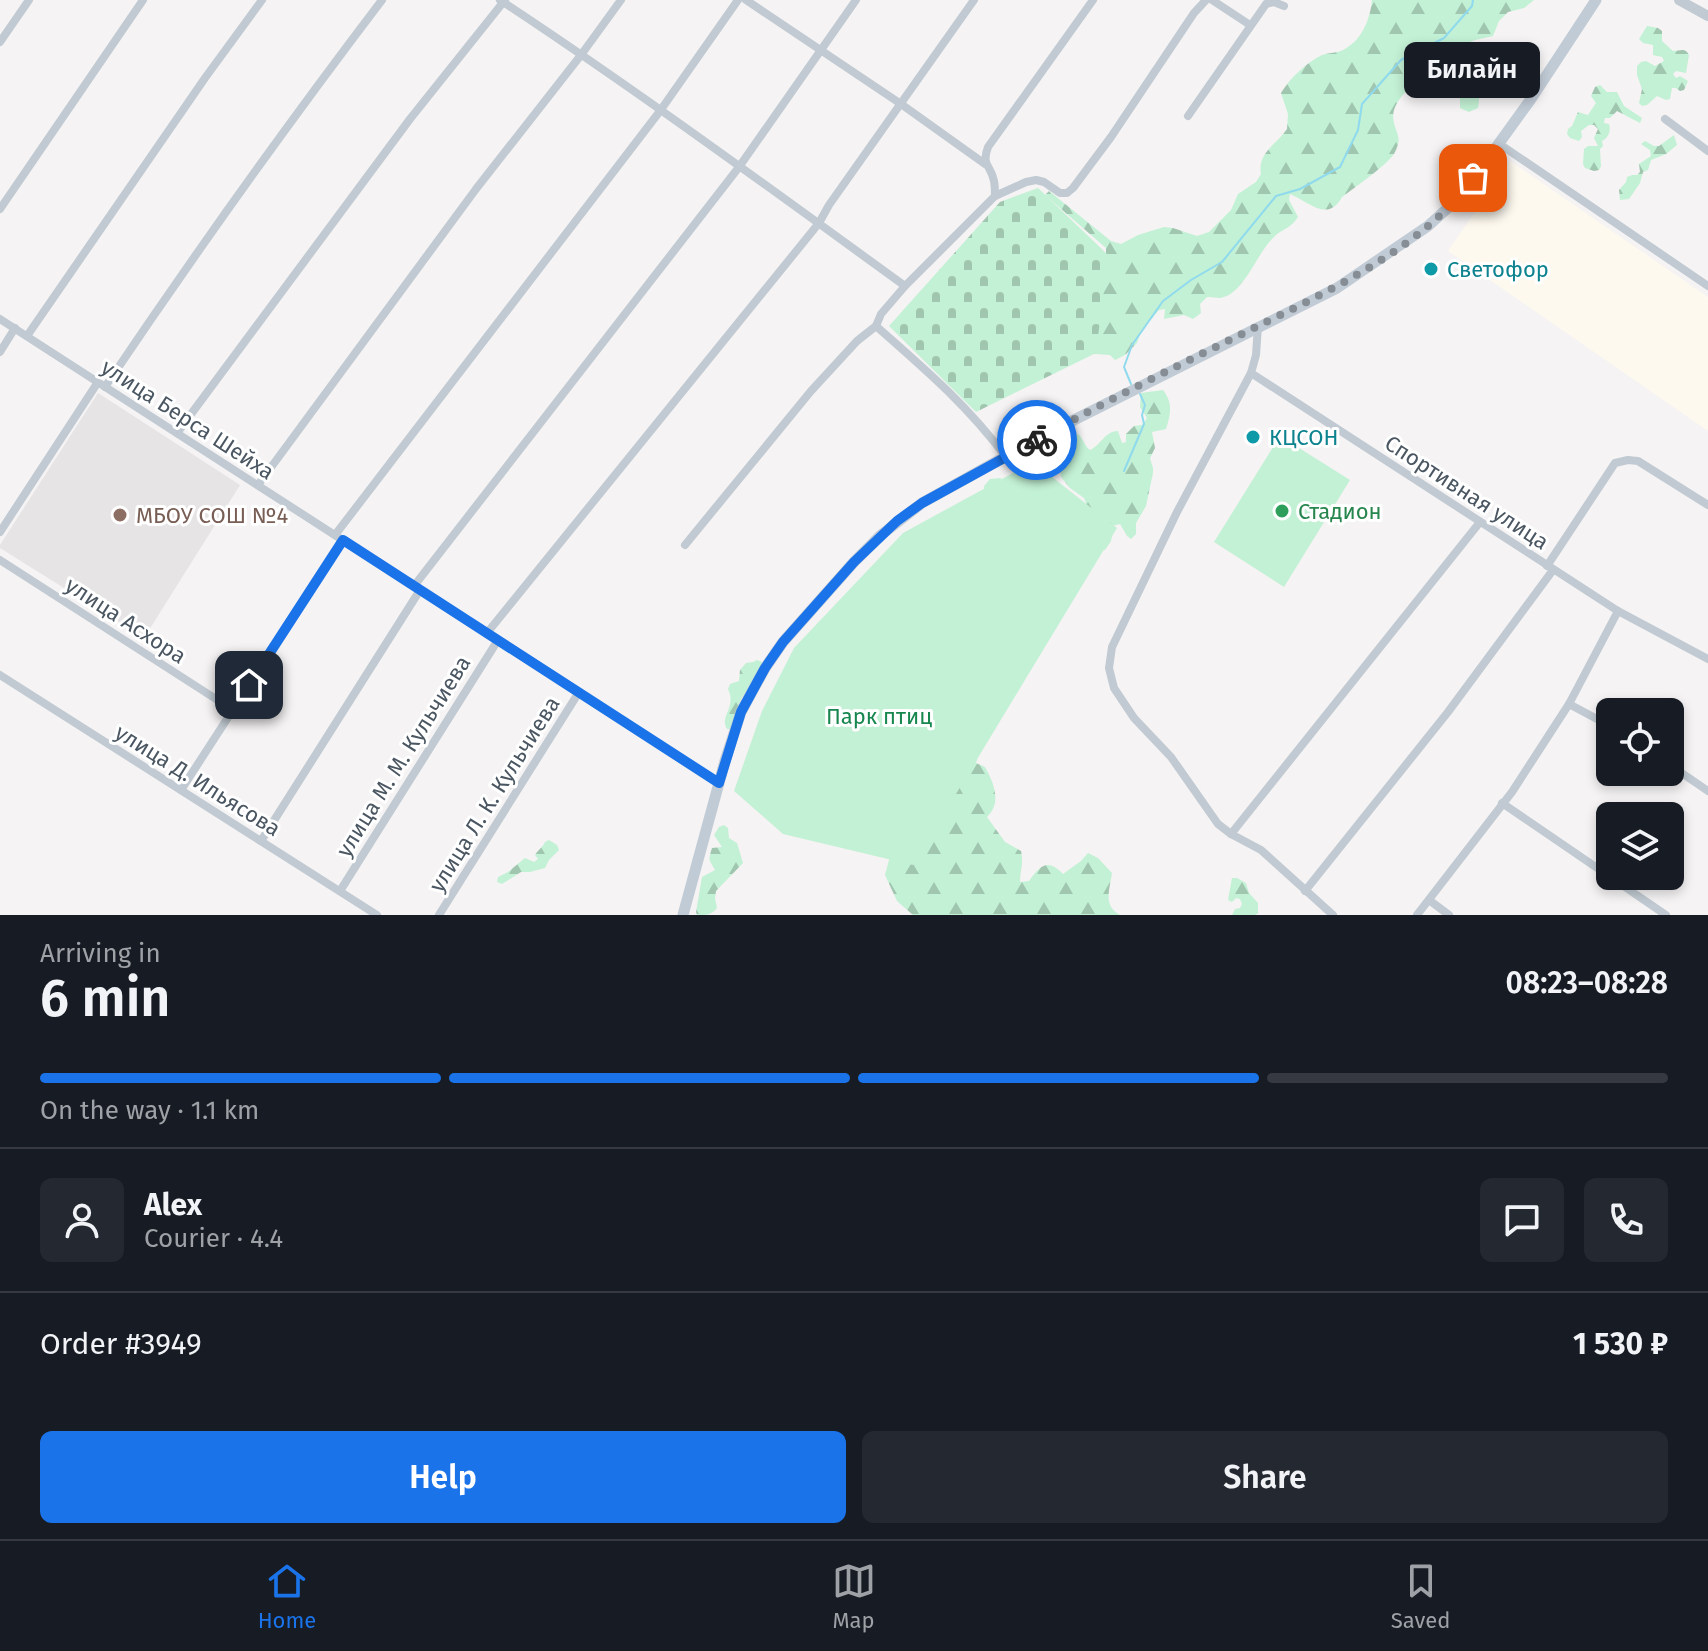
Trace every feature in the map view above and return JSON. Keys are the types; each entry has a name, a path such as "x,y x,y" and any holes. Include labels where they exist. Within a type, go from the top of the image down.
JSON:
{"main road":[{"path":"683,915 741,712 783,642 854,562 897,521 922,503 1154,379 1337,288 1428,226 1461,196 1531,99 1596,0"}],"street":[{"path":"0,42 29,0"},
{"path":"0,209 143,0"},
{"path":"27,336 262,0"},
{"path":"0,532 208,236 382,0"},
{"path":"258,485 476,189 621,0"},
{"path":"181,790 339,537 660,111 738,0"},
{"path":"746,0 985,164 994,179 995,196"},
{"path":"261,841 417,588 739,167 856,0"},
{"path":"487,633 819,223 974,0"},
{"path":"985,164 988,147 1093,0"},
{"path":"685,545 811,391 857,341 876,326 881,314 905,286 995,196 1036,180 1060,193 1067,193 1073,188 1206,0"},
{"path":"1212,0 1250,25"},
{"path":"1679,0 1708,16"},
{"path":"177,433 410,119 502,1 905,286"},
{"path":"1188,116 1266,4 1274,2 1284,6"},
{"path":"1665,119 1708,151"},
{"path":"1498,143 1708,286"},
{"name":"улица Берса Шейха","path":"0,319 719,783"},
{"path":"876,326 947,389 1006,457"},
{"path":"1258,326 1251,373 1177,512 1112,647 1109,668 1114,688 1134,718 1171,757 1218,824 1261,850 1333,915"},
{"path":"0,352 15,328"},
{"name":"Спортивная улица","path":"1251,373 1618,611 1708,659"},
{"path":"1305,891 1448,712 1550,568 1615,463 1638,461 1708,505"},
{"path":"1231,834 1480,522"},
{"name":"улица Асхора","path":"0,560 233,710"},
{"path":"1417,915 1502,803 1569,704 1618,611"},
{"name":"улица М. М. Кульчиева","path":"340,891 498,640"},
{"name":"улица Д. Ильясова","path":"0,675 377,915"},
{"name":"улица Л. К. Кульчиева","path":"439,915 579,692"},
{"path":"1569,704 1596,718"},
{"path":"1684,775 1708,791"},
{"path":"1502,803 1666,915"},
{"path":"1429,900 1449,915"}],"shaded area":[{"path":"1510,161 1708,297 1708,431 1448,251"},
{"name":"МБОУ СОШ №4","path":"98,393 240,485 144,638 0,548"}],"green space":[{"path":"1372,0 1534,0 1524,8 1508,12 1499,21 1493,36 1470,42 1460,54 1457,62 1464,68 1462,78 1477,89 1478,108 1469,112 1460,108 1460,97 1449,87 1425,90 1418,82 1396,105 1393,117 1399,140 1392,157 1331,209 1318,208 1290,194 1289,200 1298,217 1268,244 1243,281 1229,295 1207,297 1200,304 1201,313 1193,319 1184,315 1164,319 1165,309 1159,310 1141,331 1137,343 1115,360 1110,355 1081,353 1106,266 1106,248 1045,195 1049,191 1111,241 1121,244 1164,227 1197,236 1209,232 1231,210 1238,194 1256,182 1261,174 1262,160 1287,129 1288,114 1281,93 1285,87 1316,58 1341,51 1354,42 1367,23"},
{"path":"1647,26 1662,31 1662,41 1673,51 1686,51 1689,55 1686,73 1676,71 1673,74 1688,81 1684,90 1672,88 1670,99 1657,96 1642,106 1639,103 1642,89 1637,66 1646,61 1655,66 1664,61 1662,57 1653,55 1653,45 1639,39"},
{"path":"1600,85 1607,92 1617,92 1624,106 1642,118 1640,123 1617,111 1610,118 1605,118 1604,123 1609,124 1610,131 1602,141 1601,166 1594,171 1583,164 1584,149 1598,146 1594,138 1598,129 1589,125 1581,131 1579,141 1567,134 1578,112 1588,115 1596,103 1591,96 1595,87"},
{"path":"1674,135 1677,145 1651,160 1629,199 1620,200 1619,190 1627,177 1637,175 1640,172 1639,164 1651,156 1650,150 1641,144 1645,141 1659,146"},
{"path":"1038,188 1108,255 1096,353 976,412 889,326 1000,202"},
{"path":"1163,390 1170,404 1169,418 1166,429 1152,432 1155,448 1150,458 1153,473 1146,506 1136,523 1136,534 1131,539 1120,524 1109,527 1089,511 1084,498 1061,477 1060,463 1067,454 1073,435 1078,434 1090,450 1106,436 1118,431 1122,443 1126,442 1126,434 1134,426 1142,425 1147,418 1140,407 1141,393"},
{"name":"Стадион","path":"1280,436 1350,480 1284,587 1214,542"},
{"name":"Парк птиц","path":"1033,462 1117,528 913,865 783,834 734,791 762,711 794,648 903,533"},
{"path":"1000,478 1113,531 1105,550 1095,550 981,750 976,763 985,767 995,793 994,806 987,817 1005,842 1021,851 1020,882 1029,881 1044,866 1053,866 1063,874 1088,853 1098,858 1112,873 1109,902 1120,915 913,915 897,901 885,875 985,496 984,486 990,479"},
{"path":"762,662 763,668 741,699 730,729 727,729 725,720 731,701 730,684 739,681 740,670 746,663"},
{"path":"724,825 728,828 729,838 737,843 743,863 716,891 717,908 708,914 697,915 702,877 715,870 710,860 712,848 722,847 714,835"},
{"path":"549,840 559,850 545,868 521,872 502,884 497,882 498,877 525,858 534,862 538,859 535,855"},
{"path":"1232,878 1246,883 1249,893 1258,903 1258,913 1232,915 1242,904 1240,899 1228,900"}],"waterway":[{"path":"1131,384 1124,367 1132,345 1163,301 1222,262 1276,196 1300,189 1340,167 1358,130 1362,104 1401,60 1444,38 1472,6 1473,0"},
{"path":"1124,471 1144,424 1142,415 1145,405 1140,394"}],"way so far":[{"path":"1037,440 1337,288 1428,226 1461,196 1473,178"}],"place":[{"name":"Билайн","path":"1473,178"},
{"name":"Светофор","path":"1431,269"},
{"name":"КЦСОН","path":"1253,437"},
{"name":"Стадион","path":"1282,511"},
{"name":"МБОУ СОШ №4","path":"120,515"}],"route":[{"path":"249,685 343,540 719,783 741,712 765,668 783,642 854,562 897,521 922,503 1037,440"}]}
